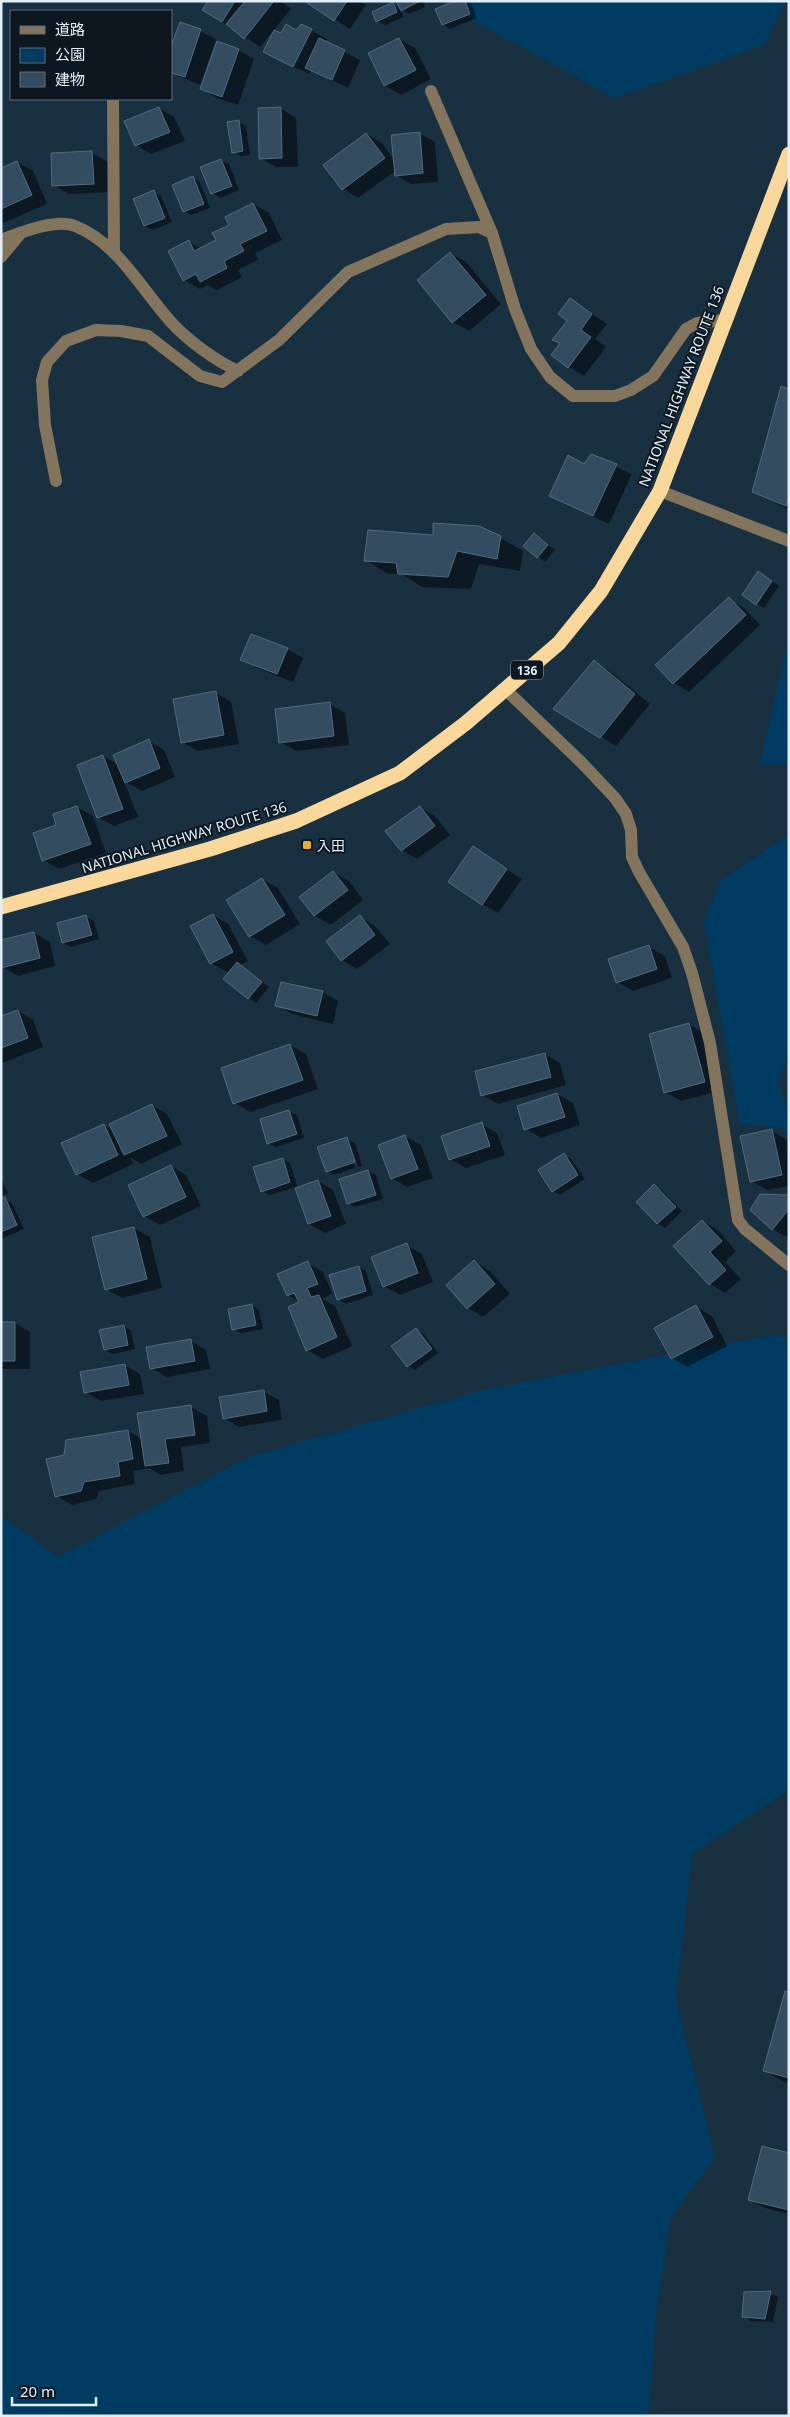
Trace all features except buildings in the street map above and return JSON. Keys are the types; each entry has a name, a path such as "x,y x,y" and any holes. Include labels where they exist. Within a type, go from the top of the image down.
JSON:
{"highway":[{"name":"NATIONAL HIGHWAY ROUTE 136","path":"1,907 210,849 296,821 400,773 466,723 559,643 601,592 660,491 789,154"}],"street":[{"path":"431,91 492,234 515,309 531,349 550,377 573,396 615,396 631,390 654,376 686,329 697,323 724,320"},
{"path":"113,100 114,253"},
{"path":"1,240 46,225 74,225 110,248 172,324 222,364 238,371"},
{"path":"56,481 46,425 42,380 48,362 66,341 96,330 148,336 200,376 222,382 278,340 348,272 446,228 479,227 492,234"},
{"path":"1,257 21,233"},
{"path":"660,491 789,541"},
{"path":"505,689 616,798 626,814 630,830 632,857 683,947 692,973 710,1043 738,1220 745,1229 789,1265"}],"green space":[{"path":"443,1 786,1 764,45 615,98 458,12"},
{"path":"788,640 789,763 760,765"},
{"path":"789,834 789,1052 778,1083 789,1111 789,1137 781,1128 740,1124 704,922 721,881"},
{"path":"779,1334 789,1340 789,1790 692,1854 676,2000 715,2157 670,2219 656,2313 648,2416 1,2416 1,1516 58,1557 249,1457 487,1389"}],"place":[{"name":"入田","path":"307,845"}]}
